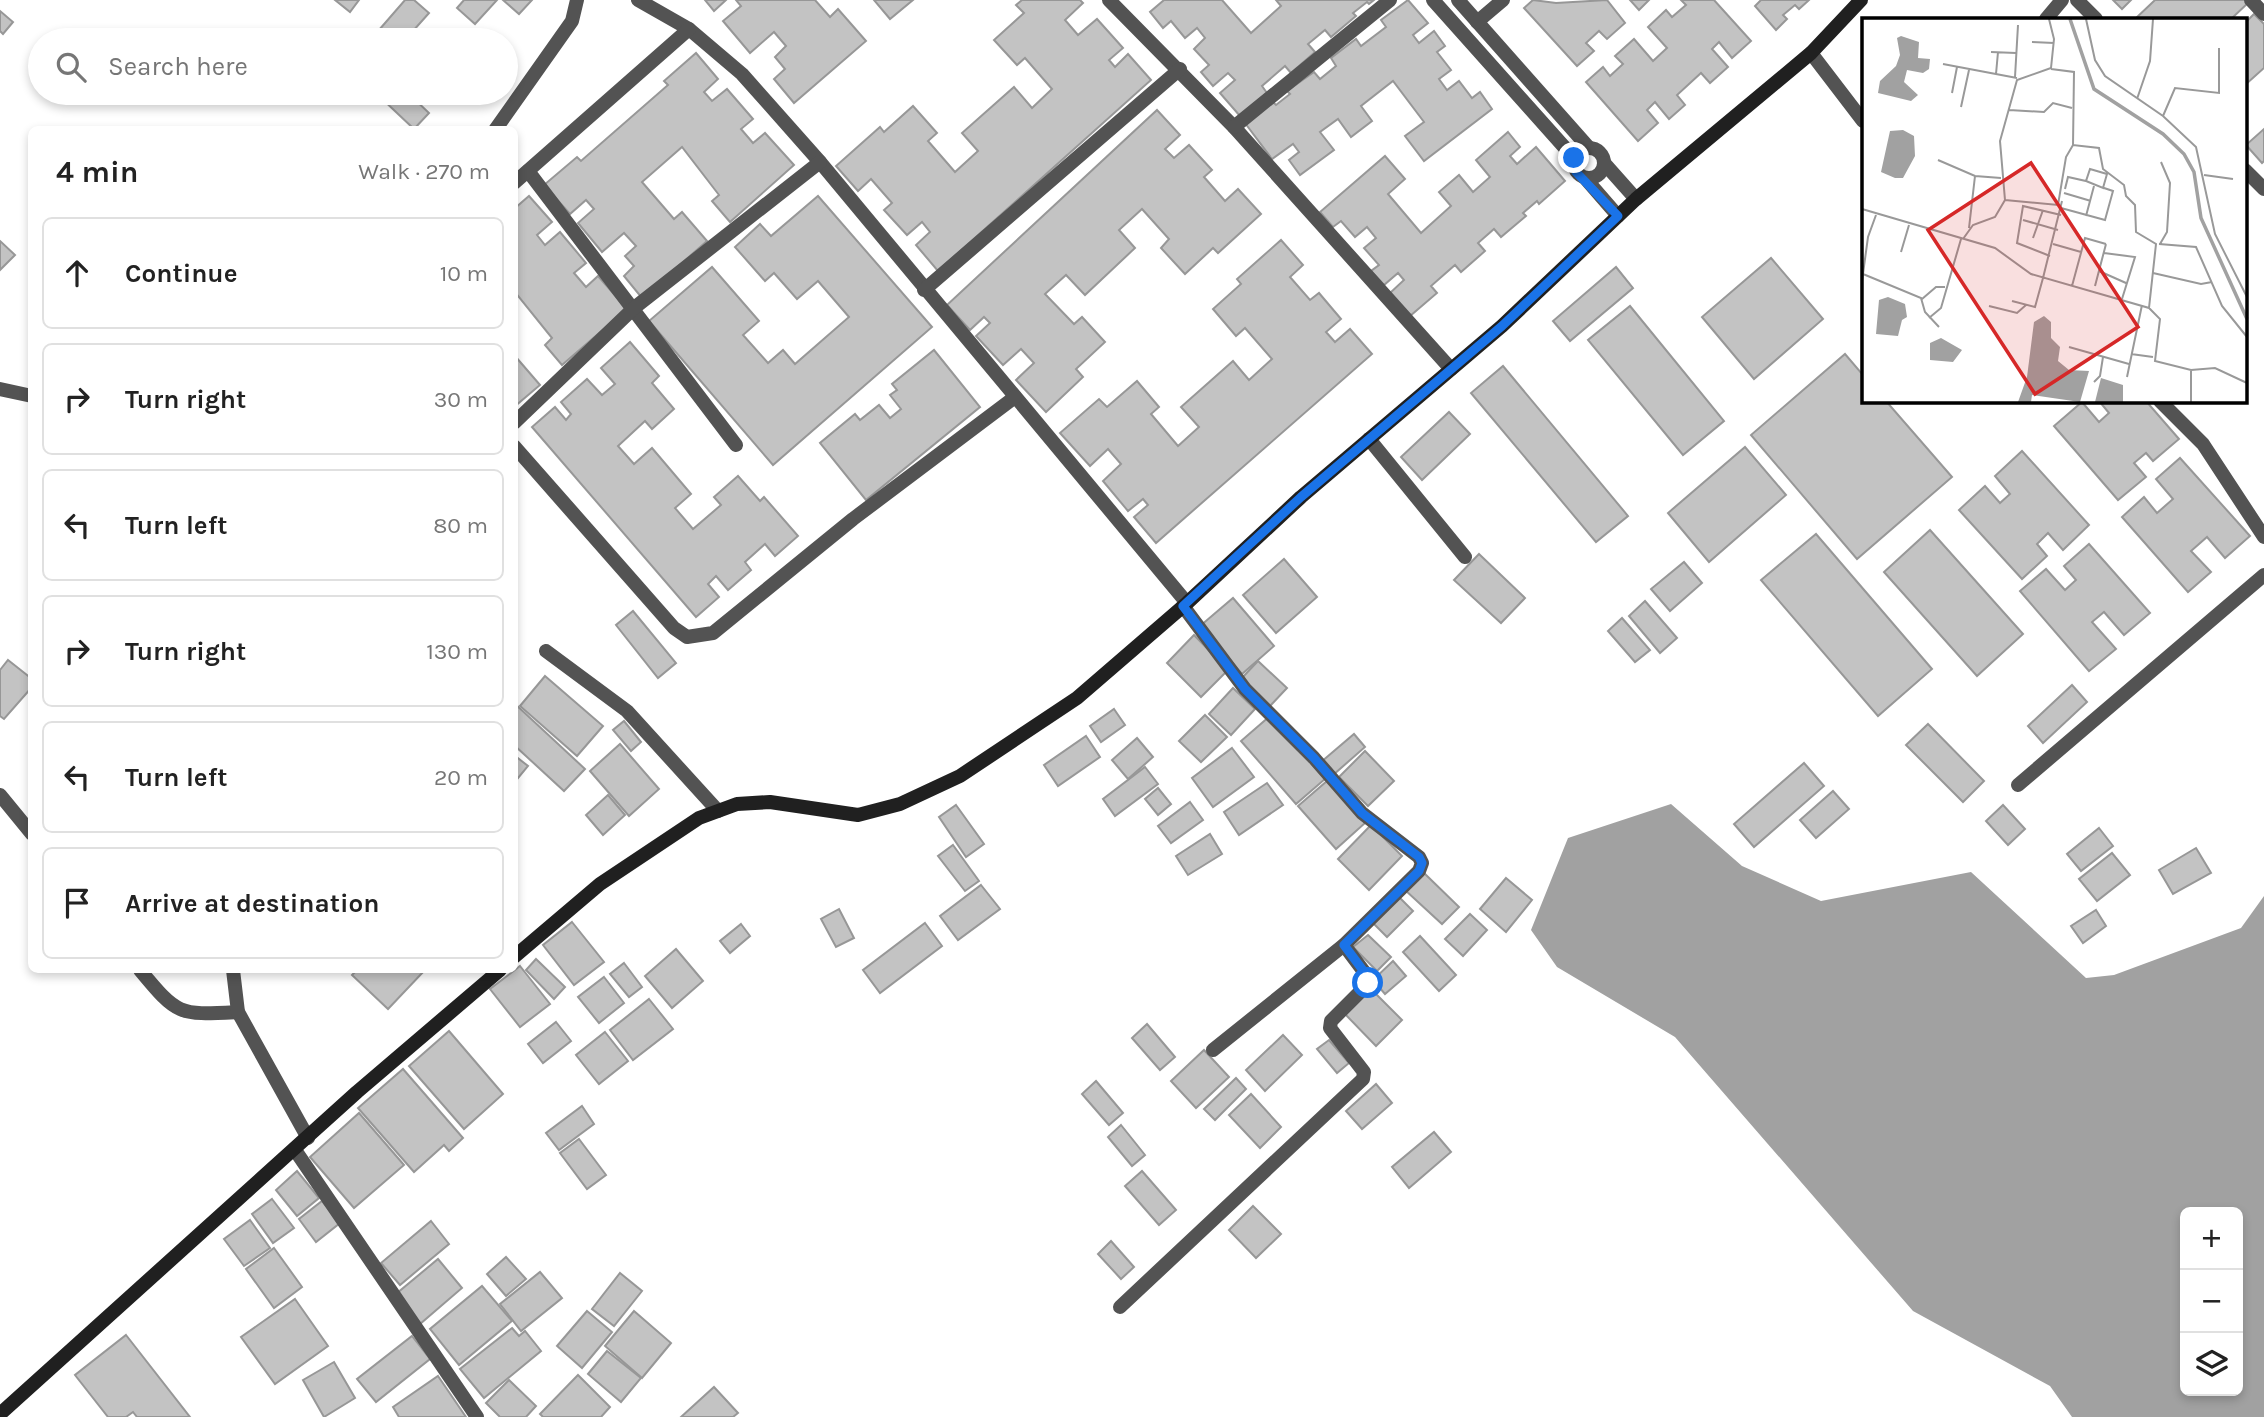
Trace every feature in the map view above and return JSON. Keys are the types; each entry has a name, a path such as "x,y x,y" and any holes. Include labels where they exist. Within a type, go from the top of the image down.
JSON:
{"street":[{"path":"518,97 572,21 577,0"},
{"path":"638,0 689,29 741,74 820,162 1185,604 1245,689 1314,758 1362,813 1419,857 1422,863 1419,871 1344,945 1213,1050"},
{"path":"1109,0 1180,69 1234,127 1451,369"},
{"path":"1234,127 1390,0"},
{"path":"1433,0 1574,158 1576,172 1585,178 1618,216"},
{"path":"1458,0 1589,148 1598,151 1604,163 1636,200"},
{"path":"1478,22 1503,0"},
{"path":"518,954 600,884 699,818 737,804 770,802 858,815 900,804 960,776 1077,698 1451,369 1636,200 1811,53 1861,0"},
{"path":"2047,18 2062,0"},
{"path":"2077,0 2095,18"},
{"path":"2251,0 2264,13"},
{"path":"518,180 689,29"},
{"path":"1811,53 1862,120"},
{"path":"924,290 1180,69"},
{"path":"498,126 513,105"},
{"path":"1574,158 1580,150 1589,148"},
{"path":"518,419 634,308 820,162"},
{"path":"1585,178 1600,174 1604,163"},
{"path":"528,171 736,445"},
{"path":"2246,171 2264,189"},
{"path":"0,389 28,395"},
{"path":"518,451 674,628 687,637 713,632 853,519 1015,397"},
{"path":"2161,402 2203,444 2264,537"},
{"path":"1369,439 1465,557"},
{"path":"2018,785 2264,575"},
{"path":"546,651 627,710 718,811"},
{"path":"0,795 28,829"},
{"path":"1120,1307 1363,1079 1364,1072 1330,1028 1331,1021 1368,983 1368,977 1344,945"},
{"path":"143,973 174,1008 189,1014 238,1012"},
{"path":"233,973 238,1012 308,1138"},
{"path":"0,1414 357,1092 496,973"},
{"path":"295,1150 477,1417"}],"shaded area":[{"path":"1671,804 1742,866 1821,901 1971,872 2086,978 2114,975 2241,928 2264,896 2264,1417 2072,1417 2050,1386 1913,1311 1675,1037 1557,967 1531,930 1568,838"}],"building":[{"path":"335,0 359,0 350,12"},
{"path":"405,0 414,0 429,13 416,28 381,28"},
{"path":"464,0 497,0 475,24 457,8"},
{"path":"503,0 532,0 519,14"},
{"path":"705,0 726,0 714,11"},
{"path":"736,0 815,0 830,17 838,9 866,41 794,103 774,79 785,69 775,57 786,46 774,32 750,53 723,21 741,6"},
{"path":"874,0 913,0 890,19"},
{"path":"1022,0 1080,0 1083,3 1065,20 1078,35 1097,19 1123,48 1109,60 1115,67 1128,54 1151,80 938,271 916,245 930,232 922,222 907,235 884,210 892,203 871,179 858,191 836,166 880,127 884,132 913,106 937,133 928,141 955,172 978,151 962,133 1014,87 1032,108 1052,89 1025,58 1017,65 994,40 1024,13 1016,5"},
{"path":"1164,0 1222,0 1251,33 1281,6 1276,0 1374,0 1353,13 1356,16 1331,37 1325,30 1308,44 1315,52 1291,73 1285,66 1262,86 1267,93 1240,116 1220,93 1235,80 1228,73 1213,86 1201,72 1209,65 1194,49 1205,38 1197,28 1185,38 1171,21 1163,28 1150,12"},
{"path":"1408,0 1428,23 1413,35 1419,43 1434,31 1445,46 1437,52 1451,70 1439,79 1447,90 1459,81 1472,98 1480,92 1492,109 1424,161 1405,136 1424,122 1393,81 1361,106 1372,121 1351,137 1338,119 1320,132 1334,150 1300,175 1289,160 1299,152 1293,144 1272,159 1245,123 1273,102 1276,105 1290,94 1287,91 1314,72 1320,79 1336,66 1331,58 1356,39 1361,46 1386,27 1381,20"},
{"path":"1533,0 1556,3 1607,0 1625,23 1607,39 1599,31 1586,43 1594,51 1577,66 1524,8"},
{"path":"1630,0 1649,0 1639,10"},
{"path":"1681,0 1714,0 1751,41 1732,58 1719,42 1712,49 1728,67 1710,83 1701,73 1677,95 1685,105 1669,119 1655,102 1647,110 1658,123 1638,141 1586,82 1603,67 1610,76 1623,64 1615,56 1634,39 1653,61 1667,48 1648,27 1666,10 1672,17 1686,5"},
{"path":"1761,0 1809,0 1799,9 1795,5 1783,15 1787,19 1776,30 1755,6"},
{"path":"2113,0 2131,0 2122,9"},
{"path":"2155,0 2245,0 2248,3 2232,18 2136,18"},
{"path":"0,11 13,22 3,34 0,31"},
{"path":"2254,14 2264,24 2264,68 2246,84 2246,22"},
{"path":"696,53 718,79 704,92 712,101 727,89 753,119 741,129 753,143 765,133 794,165 730,222 712,201 719,195 682,147 642,182 674,219 682,212 707,241 642,298 624,276 634,266 625,256 636,246 624,233 602,252 578,223 594,209 586,200 570,214 544,185 577,157 581,161 668,85 664,81"},
{"path":"389,105 421,105 429,113 417,126 411,126"},
{"path":"1157,110 1180,135 1165,149 1174,158 1189,145 1212,170 1204,177 1225,201 1238,189 1261,214 1218,253 1213,248 1185,274 1161,248 1169,239 1142,209 1119,230 1135,248 1085,295 1066,275 1045,294 1074,324 1082,317 1105,342 1076,369 1083,377 1046,412 1016,380 1034,363 1021,349 1003,365 976,336 990,323 984,317 970,330 947,305"},
{"path":"2264,129 2264,161 2262,163 2246,145"},
{"path":"1508,132 1520,147 1510,156 1517,164 1536,147 1565,181 1539,204 1537,201 1523,213 1526,216 1501,237 1494,229 1478,243 1485,251 1461,272 1455,265 1431,286 1437,293 1410,316 1390,293 1404,280 1398,273 1384,285 1371,271 1379,265 1364,248 1376,238 1367,227 1355,237 1341,221 1333,227 1320,212 1385,156 1405,179 1388,194 1421,233 1451,206 1439,192 1459,175 1473,192 1490,177 1476,160"},
{"path":"529,196 552,222 537,235 545,245 560,232 586,263 574,273 586,287 598,276 627,309 562,365 545,345 552,338 518,296 518,206"},
{"path":"818,196 932,327 773,465 649,321 712,267 759,321 743,335 768,363 783,350 795,364 849,317 818,281 797,299 774,273 765,281 735,247 760,224 771,236"},
{"path":"1281,240 1303,265 1290,277 1310,300 1319,293 1341,319 1326,332 1335,342 1350,329 1372,354 1156,543 1134,517 1148,505 1143,499 1128,511 1103,481 1121,464 1108,449 1090,466 1060,433 1099,399 1107,407 1137,381 1159,407 1151,414 1178,446 1199,427 1181,407 1233,361 1249,380 1272,359 1245,328 1236,336 1213,309 1241,284 1237,279"},
{"path":"0,241 15,255 0,270"},
{"path":"1771,258 1823,319 1754,379 1702,317"},
{"path":"1616,267 1633,288 1570,341 1553,321"},
{"path":"1630,306 1724,421 1683,455 1588,340"},
{"path":"630,342 659,376 652,383 674,409 652,429 645,421 618,446 634,464 652,448 691,494 675,508 693,529 721,505 714,497 738,476 760,501 764,497 798,536 775,556 765,544 745,562 751,570 728,590 716,576 708,584 719,597 696,617 532,427 555,407 566,420 571,414 561,402 587,379 602,395 615,384 601,368"},
{"path":"934,350 980,407 866,500 820,443 855,414 860,420 879,405 890,418 901,409 890,395 897,390 892,384"},
{"path":"1845,354 1862,374 1862,402 1887,402 1952,477 1857,559 1751,435"},
{"path":"518,359 540,385 518,404"},
{"path":"1503,366 1628,516 1596,542 1471,393"},
{"path":"2082,402 2099,422 2109,413 2100,402 2147,402 2179,439 2153,461 2146,453 2134,463 2146,477 2118,500 2054,426"},
{"path":"1449,412 1470,434 1422,480 1401,457"},
{"path":"1745,447 1786,495 1709,562 1668,513"},
{"path":"2022,451 2089,525 2063,550 2048,533 2037,544 2047,556 2022,579 1959,510 1985,486 2000,503 2010,494 1995,476"},
{"path":"2180,458 2250,536 2225,558 2207,537 2191,551 2211,572 2188,592 2122,517 2144,497 2157,513 2173,499 2156,479"},
{"path":"1930,530 2023,634 1977,676 1884,572"},
{"path":"1816,534 1932,669 1878,716 1761,580"},
{"path":"2089,544 2150,613 2124,635 2104,612 2092,622 2116,649 2089,671 2020,591 2046,569 2065,590 2076,580 2064,566"},
{"path":"1479,554 1525,598 1501,623 1454,580"},
{"path":"1284,559 1317,597 1276,633 1243,595"},
{"path":"1684,562 1702,583 1670,611 1651,589"},
{"path":"1233,598 1274,646 1242,674 1200,626"},
{"path":"1645,601 1677,638 1660,653 1629,616"},
{"path":"633,611 676,663 658,678 616,625"},
{"path":"1622,618 1650,650 1635,662 1608,631"},
{"path":"1194,635 1228,670 1201,697 1167,663"},
{"path":"8,660 28,676 28,692 4,719 0,716 0,670"},
{"path":"1258,661 1287,688 1270,706 1241,679"},
{"path":"545,676 603,726 577,756 520,706"},
{"path":"2072,685 2087,702 2043,743 2028,726"},
{"path":"1233,688 1255,709 1231,735 1209,714"},
{"path":"518,707 585,769 564,791 518,749"},
{"path":"1114,709 1125,725 1101,742 1090,726"},
{"path":"1205,715 1227,737 1201,762 1179,741"},
{"path":"1270,716 1325,779 1296,804 1241,741"},
{"path":"624,721 641,742 631,751 613,730"},
{"path":"1928,724 1984,781 1963,802 1906,745"},
{"path":"1354,734 1365,747 1333,775 1321,762"},
{"path":"1086,736 1100,757 1058,786 1044,765"},
{"path":"1137,738 1153,757 1128,779 1112,760"},
{"path":"620,744 659,789 629,816 590,771"},
{"path":"1232,748 1254,777 1213,807 1192,778"},
{"path":"1365,751 1394,781 1368,806 1339,777"},
{"path":"518,758 528,766 518,778"},
{"path":"1804,763 1824,786 1754,847 1734,824"},
{"path":"1145,767 1158,784 1115,816 1103,799"},
{"path":"1327,781 1365,823 1336,849 1298,806"},
{"path":"1267,783 1283,805 1239,835 1224,812"},
{"path":"1158,788 1171,804 1158,815 1145,799"},
{"path":"1833,791 1849,809 1816,838 1800,820"},
{"path":"608,795 625,815 603,835 586,815"},
{"path":"1190,802 1203,820 1171,843 1158,826"},
{"path":"956,805 984,844 966,857 939,817"},
{"path":"2003,805 2025,829 2008,845 1986,821"},
{"path":"1371,825 1402,856 1369,890 1338,859"},
{"path":"2099,828 2113,846 2081,871 2067,854"},
{"path":"1210,834 1222,854 1188,875 1176,856"},
{"path":"953,845 979,881 965,891 938,856"},
{"path":"2196,848 2211,873 2173,894 2159,870"},
{"path":"2112,853 2130,875 2097,901 2079,879"},
{"path":"1423,872 1459,907 1442,924 1405,890"},
{"path":"1506,878 1532,900 1506,932 1480,909"},
{"path":"981,885 1000,909 958,940 940,916"},
{"path":"1399,897 1413,911 1387,937 1373,923"},
{"path":"839,909 854,938 836,947 821,919"},
{"path":"2096,910 2106,926 2083,943 2071,926"},
{"path":"1470,914 1487,930 1463,956 1445,939"},
{"path":"572,922 604,962 574,985 543,945"},
{"path":"925,923 942,946 880,993 863,970"},
{"path":"741,924 750,936 730,953 720,941"},
{"path":"1368,935 1391,957 1377,971 1353,947"},
{"path":"1420,936 1456,975 1439,991 1403,952"},
{"path":"676,949 703,981 672,1008 645,976"},
{"path":"536,959 565,987 554,999 526,970"},
{"path":"1393,961 1406,976 1385,994 1373,980"},
{"path":"624,963 642,987 629,997 610,974"},
{"path":"520,966 550,1004 520,1027 490,989 511,973 518,973"},
{"path":"354,973 422,973 388,1009 352,975"},
{"path":"604,977 624,1003 599,1023 578,997"},
{"path":"1370,988 1402,1020 1376,1046 1344,1013"},
{"path":"649,999 673,1029 633,1060 610,1030"},
{"path":"556,1022 571,1041 543,1063 528,1044"},
{"path":"1147,1024 1175,1057 1160,1070 1132,1038"},
{"path":"449,1031 503,1094 464,1129 409,1066"},
{"path":"605,1032 628,1061 599,1084 576,1055"},
{"path":"1283,1035 1302,1055 1265,1091 1246,1070"},
{"path":"1329,1040 1349,1063 1337,1073 1317,1049"},
{"path":"1204,1050 1229,1077 1196,1108 1171,1081"},
{"path":"403,1069 463,1138 449,1151 444,1145 414,1172 358,1108"},
{"path":"1236,1078 1246,1089 1215,1120 1204,1109"},
{"path":"1096,1081 1123,1113 1109,1125 1082,1094"},
{"path":"1376,1084 1392,1103 1362,1129 1346,1111"},
{"path":"1251,1094 1281,1127 1260,1148 1229,1115"},
{"path":"582,1106 594,1124 559,1150 546,1133"},
{"path":"359,1113 404,1165 354,1208 310,1157"},
{"path":"1121,1125 1145,1155 1132,1166 1108,1137"},
{"path":"1434,1132 1451,1152 1409,1188 1392,1167"},
{"path":"579,1139 606,1175 587,1189 560,1153"},
{"path":"297,1171 319,1198 297,1216 276,1190"},
{"path":"1142,1171 1176,1210 1159,1225 1125,1186"},
{"path":"272,1199 294,1228 273,1243 252,1214"},
{"path":"322,1201 340,1223 316,1242 299,1219"},
{"path":"1253,1206 1281,1234 1256,1258 1229,1230"},
{"path":"250,1220 270,1248 244,1266 224,1239"},
{"path":"431,1221 449,1244 400,1285 381,1263"},
{"path":"1111,1241 1134,1267 1121,1279 1098,1254"},
{"path":"274,1248 302,1287 274,1308 246,1269"},
{"path":"506,1257 526,1279 506,1296 487,1274"},
{"path":"438,1259 462,1288 420,1324 396,1294"},
{"path":"540,1272 562,1298 521,1331 500,1304"},
{"path":"620,1273 642,1291 614,1326 592,1309"},
{"path":"482,1286 512,1321 459,1365 430,1329"},
{"path":"295,1299 328,1346 275,1384 241,1337"},
{"path":"587,1311 612,1332 582,1368 557,1346"},
{"path":"634,1311 671,1343 642,1378 605,1346"},
{"path":"512,1328 519,1336 525,1331 541,1351 484,1398 460,1369"},
{"path":"126,1335 190,1417 137,1417 133,1412 126,1417 108,1417 75,1375"},
{"path":"412,1336 430,1359 376,1402 357,1379"},
{"path":"607,1351 641,1378 621,1402 588,1374"},
{"path":"334,1362 355,1398 324,1417 303,1380"},
{"path":"578,1375 610,1407 601,1417 543,1417 540,1414"},
{"path":"438,1376 466,1417 399,1417 393,1407"},
{"path":"509,1380 536,1406 526,1417 500,1417 486,1403"},
{"path":"714,1387 738,1413 733,1417 681,1417"}],"route":[{"path":"1368,983 1368,977 1344,945 1419,871 1422,863 1419,857 1362,813 1314,758 1245,689 1183,606 1301,497 1502,326 1618,216 1585,178 1576,172 1574,158"}]}
